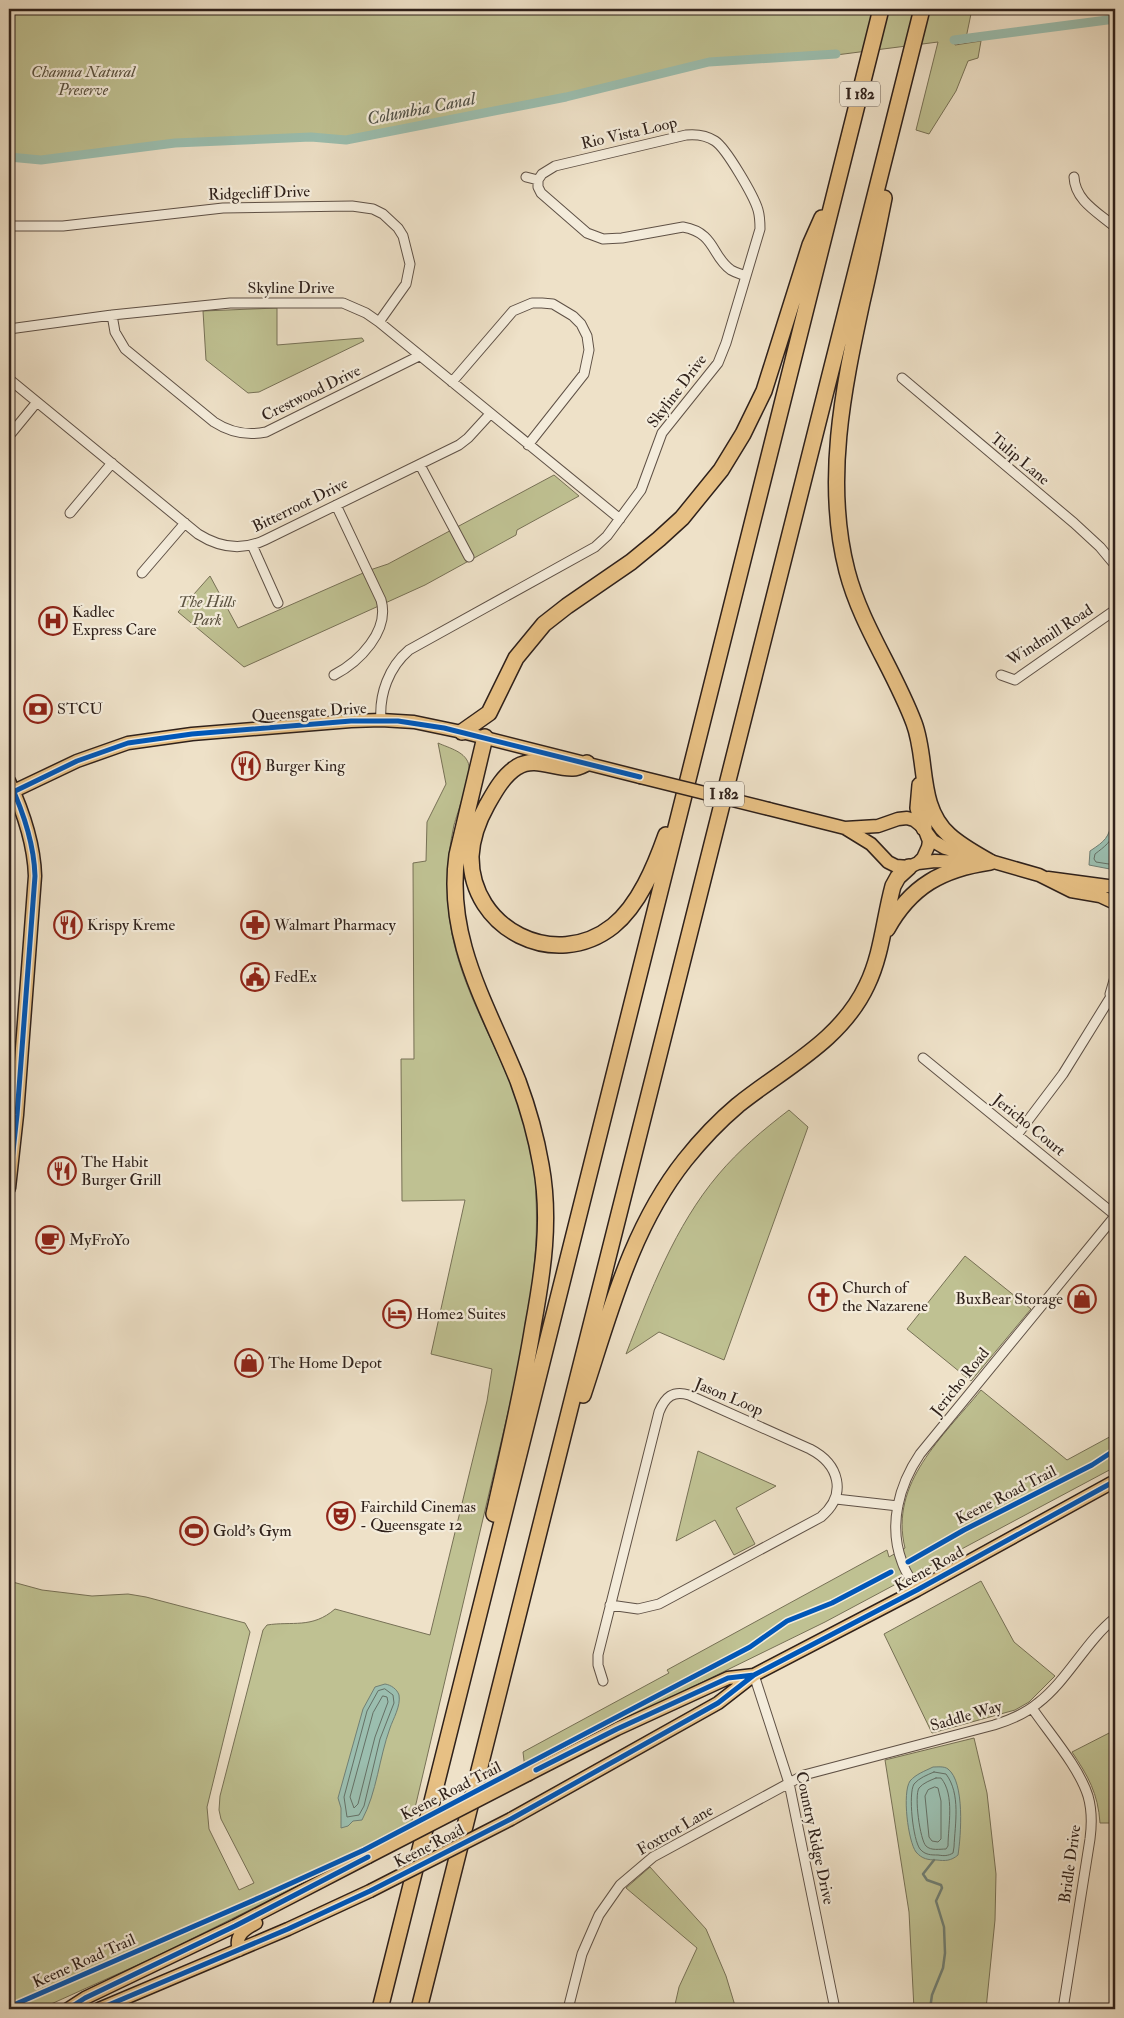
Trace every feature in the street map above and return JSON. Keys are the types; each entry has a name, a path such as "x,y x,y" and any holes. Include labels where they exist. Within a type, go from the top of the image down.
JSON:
{"highway":[{"name":"I 182","path":"380,2009 840,180 881,9"},
{"name":"I 182","path":"419,2009 922,9"},
{"path":"896,110 890,164 853,346 837,445 836,481 841,542 863,619 911,714 922,754 928,802 935,818 943,830 955,840 990,862"},
{"path":"462,732 489,713 516,658 544,624 631,562 666,534 682,518 721,470 743,434 764,391 810,244 840,180"},
{"path":"485,737 457,855 455,872 456,910 460,940 469,967 517,1080 530,1116 542,1167 546,1238 544,1264 523,1385 488,1538 487,1581"},
{"path":"588,763 574,768 531,763 515,768 496,789 476,828 472,846 472,865 476,886 481,898 494,917 504,926 530,941 560,945 573,944 601,934 624,916 642,889 664,841 698,741"},
{"path":"922,754 918,800 920,817 926,830"},
{"path":"882,937 900,908 926,885 954,869 990,862"},
{"path":"553,1478 574,1422 622,1275 642,1228 659,1196 686,1158 718,1124 738,1106 814,1049 838,1027 859,1000 868,985 882,937 893,886 898,877 913,865"}],"main road":[{"name":"Queensgate Drive","path":"11,786 128,743 192,734 341,721 381,720 414,722 485,737 845,828"},
{"path":"9,1188 17,1116 35,881 31,840 11,786"},
{"path":"845,828 878,826 898,818 907,818 914,820 926,830 933,841 944,848 1046,878 1115,887"},
{"path":"845,828 871,844 888,862 896,866 913,865 935,860 990,862"},
{"path":"913,865 927,852 929,841 926,830"},
{"path":"1046,878 1066,889 1106,898 1115,903"},
{"name":"Keene Road","path":"99,2009 239,1950 370,1891 511,1819 718,1703 754,1675 917,1590 1115,1482"},
{"name":"Keene Road","path":"68,2009 85,1998 286,1900 625,1725 728,1678 754,1675"},
{"path":"239,1950 238,1939 243,1931 283,1909 286,1900"}],"street":[{"name":"Rio Vista Loop","path":"538,180 548,170 565,164 686,135 707,136 722,147 757,208 760,229 746,276"},
{"path":"526,177 538,180 538,187 545,198 592,236 611,239 677,227 690,228 706,237 731,270 746,276"},
{"path":"1074,177 1074,185 1081,198 1115,227"},
{"name":"Ridgecliff Drive","path":"9,226 63,226 223,208 352,206 373,209 398,228 403,236 410,264 406,284 379,322"},
{"name":"Skyline Drive","path":"381,720 383,691 394,668 406,653 420,643 595,547 607,536 641,490 662,433 718,363 746,276"},
{"name":"Skyline Drive","path":"9,328 212,304 332,302 353,306 379,322 620,519"},
{"path":"452,382 513,311 532,303 542,303 553,304 573,316 581,324 587,336 588,356 584,374 528,445"},
{"name":"Crestwood Drive","path":"112,315 114,332 125,349 214,422 231,431 240,433 266,432 420,356"},
{"name":"Bitterroot Drive","path":"9,378 185,523 214,543 237,547 252,545 420,464 468,438 490,414"},
{"name":"Tulip Lane","path":"902,378 1074,524 1100,547 1115,566"},
{"path":"9,436 37,402"},
{"path":"70,513 112,463"},
{"path":"420,464 469,557"},
{"path":"334,675 346,669 361,656 378,632 384,612 381,600 336,505"},
{"path":"142,573 185,523"},
{"path":"252,545 278,602"},
{"name":"Windmill Road","path":"1001,675 1015,680 1115,610"},
{"path":"1107,1001 1115,977"},
{"path":"1017,1134 1063,1074 1115,990"},
{"name":"Jericho Court","path":"923,1058 1115,1216"},
{"name":"Jericho Road","path":"917,1590 903,1564 898,1548 896,1522 898,1506 906,1478 920,1454 1115,1216"},
{"name":"Jason Loop","path":"603,1681 598,1665 598,1655 659,1412 666,1398 678,1393 689,1395 819,1453 830,1465 837,1480 836,1499"},
{"path":"610,1605 638,1609 659,1604 821,1517 833,1505 836,1499 898,1506"},
{"name":"Saddle Way","path":"789,1783 804,1775 1007,1721 1032,1708 1048,1694 1098,1634 1115,1618"},
{"name":"Country Ridge Drive","path":"754,1675 789,1783 835,2009"},
{"name":"Bridle Drive","path":"1032,1708 1081,1780 1088,1796 1091,1814 1090,1839 1063,2009"},
{"name":"Foxtrot Lane","path":"568,2009 587,1940 604,1905 620,1885 653,1857 789,1783"}],"green space":[{"name":"Chamna Natural Preserve","path":"9,9 972,9 966,38 954,40 955,45 981,41 978,58 968,61 956,91 929,134 916,130 938,42 836,55 709,62 566,97 346,140 311,137 175,143 41,160 9,157"},
{"path":"277,308 277,345 362,338 364,341 259,392 248,393 206,360 203,311"},
{"name":"The Hills Park","path":"554,475 579,496 517,530 516,535 425,585 244,667 178,612 210,576 238,628 370,570 388,564"},
{"path":"438,743 461,754 468,761 469,766 468,777 454,825 449,852 447,893 450,920 463,973 511,1085 530,1145 536,1186 536,1247 531,1293 514,1387 411,1825 366,1847 368,1851 153,1958 40,2009 9,2009 9,1581 42,1590 92,1596 128,1594 146,1597 245,1623 250,1632 207,1807 209,1829 239,1890 254,1883 221,1819 219,1810 220,1796 263,1630 267,1625 310,1622 335,1609 430,1635 487,1401 492,1369 431,1354 465,1200 402,1201 401,1059 414,1059 413,863 426,861 427,822 446,784"},
{"path":"789,1110 808,1127 724,1360 659,1332 626,1354 665,1260 676,1238 703,1195 734,1157"},
{"path":"965,1256 1031,1309 971,1381 907,1329"},
{"path":"981,1390 1067,1460 1115,1434 1115,1467 825,1622 525,1769 523,1752 669,1673 667,1670 887,1550 889,1557 905,1548 902,1524 905,1502 912,1482 936,1444"},
{"path":"698,1451 776,1486 736,1508 755,1544 734,1555 715,1520 676,1541"},
{"path":"981,1581 1014,1642 1055,1676 1029,1702 1015,1710 932,1733 884,1634"},
{"path":"1115,1730 1115,1823 1100,1823 1097,1803 1091,1785 1072,1752"},
{"path":"974,1738 987,1793 996,1874 995,1920 986,2009 914,2009 909,1912 885,1760"},
{"path":"650,1867 706,1929 726,1976 736,2009 674,2009 679,1987 697,1948 626,1888"}],"water":[{"path":"1115,817 1115,870 1089,865 1090,851 1106,838 1112,820"},
{"path":"385,1684 392,1686 397,1691 399,1704 386,1739 375,1786 362,1820 353,1821 348,1826 341,1828 341,1808 338,1798 363,1709 375,1687"},
{"path":"933,1767 948,1769 957,1785 959,1797 961,1823 958,1855 948,1860 923,1858 918,1854 913,1846 908,1828 906,1796 910,1781"}],"waterway":[{"name":"Columbia Canal","path":"954,40 1115,19"},
{"name":"Columbia Canal","path":"9,157 41,160 175,143 311,137 346,140 566,97 709,62 836,54"},
{"path":"930,2009 932,1995 943,1968 945,1953 944,1927 936,1901 942,1888 941,1885 927,1880 923,1874 934,1860"}],"cycle path":[{"path":"9,794 77,761 128,743 192,734 351,721 398,721 444,728 640,777"},
{"path":"9,781 27,827 35,876 17,1115 9,1188"},
{"name":"Keene Road Trail","path":"908,1562 964,1530 1092,1465 1115,1450"},
{"path":"99,2009 288,1929 370,1891 511,1819 718,1703 754,1675 917,1590 1115,1481"},
{"name":"Keene Road Trail","path":"9,2007 364,1850 750,1647 787,1621 832,1603 891,1572"},
{"path":"536,1770 617,1729 728,1678 754,1675"},
{"path":"68,2009 85,1998 235,1926 368,1857"}],"place":[{"name":"Kadlec Express Care","path":"53,621"},
{"name":"STCU","path":"38,709"},
{"name":"Burger King","path":"246,766"},
{"name":"Krispy Kreme","path":"68,925"},
{"name":"Walmart Pharmacy","path":"255,925"},
{"name":"FedEx","path":"255,977"},
{"name":"The Habit Burger Grill","path":"62,1171"},
{"name":"MyFroYo","path":"50,1240"},
{"name":"Church of the Nazarene","path":"823,1297"},
{"name":"BuxBear Storage","path":"1082,1299"},
{"name":"Home2 Suites","path":"397,1314"},
{"name":"The Home Depot","path":"249,1363"},
{"name":"Fairchild Cinemas - Queensgate 12","path":"341,1516"},
{"name":"Gold's Gym","path":"194,1531"}]}
